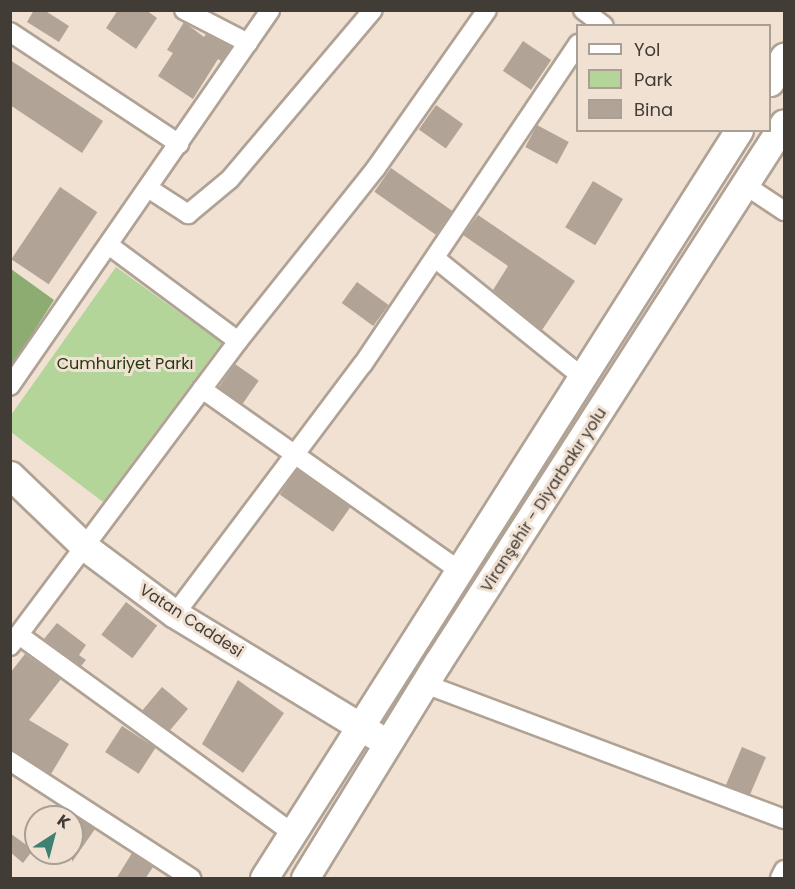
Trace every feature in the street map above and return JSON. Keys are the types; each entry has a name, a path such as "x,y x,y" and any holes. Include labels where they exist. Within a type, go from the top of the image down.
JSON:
{"main road":[{"path":"771,79 784,57"},
{"name":"Viranşehir - Diyarbakır yolu","path":"305,879 425,684 784,123"},
{"name":"Viranşehir - Diyarbakır yolu","path":"264,879 738,132"},
{"name":"Vatan Caddesi","path":"10,475 85,547 175,614 388,743"}],"street":[{"path":"184,10 248,43"},
{"path":"10,387 110,246 270,10"},
{"path":"148,188 188,214 230,179 373,10"},
{"path":"293,833 15,640 238,341 376,168 487,10"},
{"path":"10,32 179,144"},
{"path":"175,614 295,456 436,259 576,47"},
{"path":"745,185 784,211"},
{"path":"110,246 238,341"},
{"path":"436,259 581,376"},
{"path":"202,389 460,571"},
{"path":"425,684 784,819"},
{"path":"10,761 191,879"},
{"path":"780,879 784,870"}],"green space":[{"name":"Cumhuriyet Parkı","path":"116,267 222,343 103,502 11,432 11,415"},
{"path":"11,269 54,300 11,367"}],"building":[{"path":"34,10 44,10 69,26 59,42 27,22"},
{"path":"118,10 146,10 157,18 136,49 106,28"},
{"path":"184,22 204,37 206,34 231,47 221,61 218,59 193,99 158,76 173,53 167,50"},
{"path":"523,41 551,60 531,90 503,71"},
{"path":"10,60 103,121 82,153 10,105"},
{"path":"436,105 463,124 446,149 419,130"},
{"path":"537,125 569,142 557,164 525,147"},
{"path":"391,168 452,211 436,235 374,192"},
{"path":"593,181 623,199 595,245 565,227"},
{"path":"60,187 97,212 49,284 11,259"},
{"path":"478,215 575,281 542,330 493,290 508,266 463,235"},
{"path":"357,282 389,305 373,326 342,303"},
{"path":"235,364 259,381 242,404 218,388"},
{"path":"297,470 350,507 333,532 280,495"},
{"path":"126,602 157,625 132,658 101,635"},
{"path":"57,623 86,645 79,655 86,660 81,666 44,639"},
{"path":"25,654 61,679 29,720 69,744 51,774 10,749 10,673"},
{"path":"238,680 284,713 243,773 202,744"},
{"path":"162,687 188,709 168,733 142,711"},
{"path":"122,726 156,748 139,774 105,752"},
{"path":"742,747 766,757 750,796 726,786"},
{"path":"84,822 95,829 84,845"},
{"path":"10,833 24,843 24,862 10,852"},
{"path":"132,853 153,867 145,879 116,879"}]}
